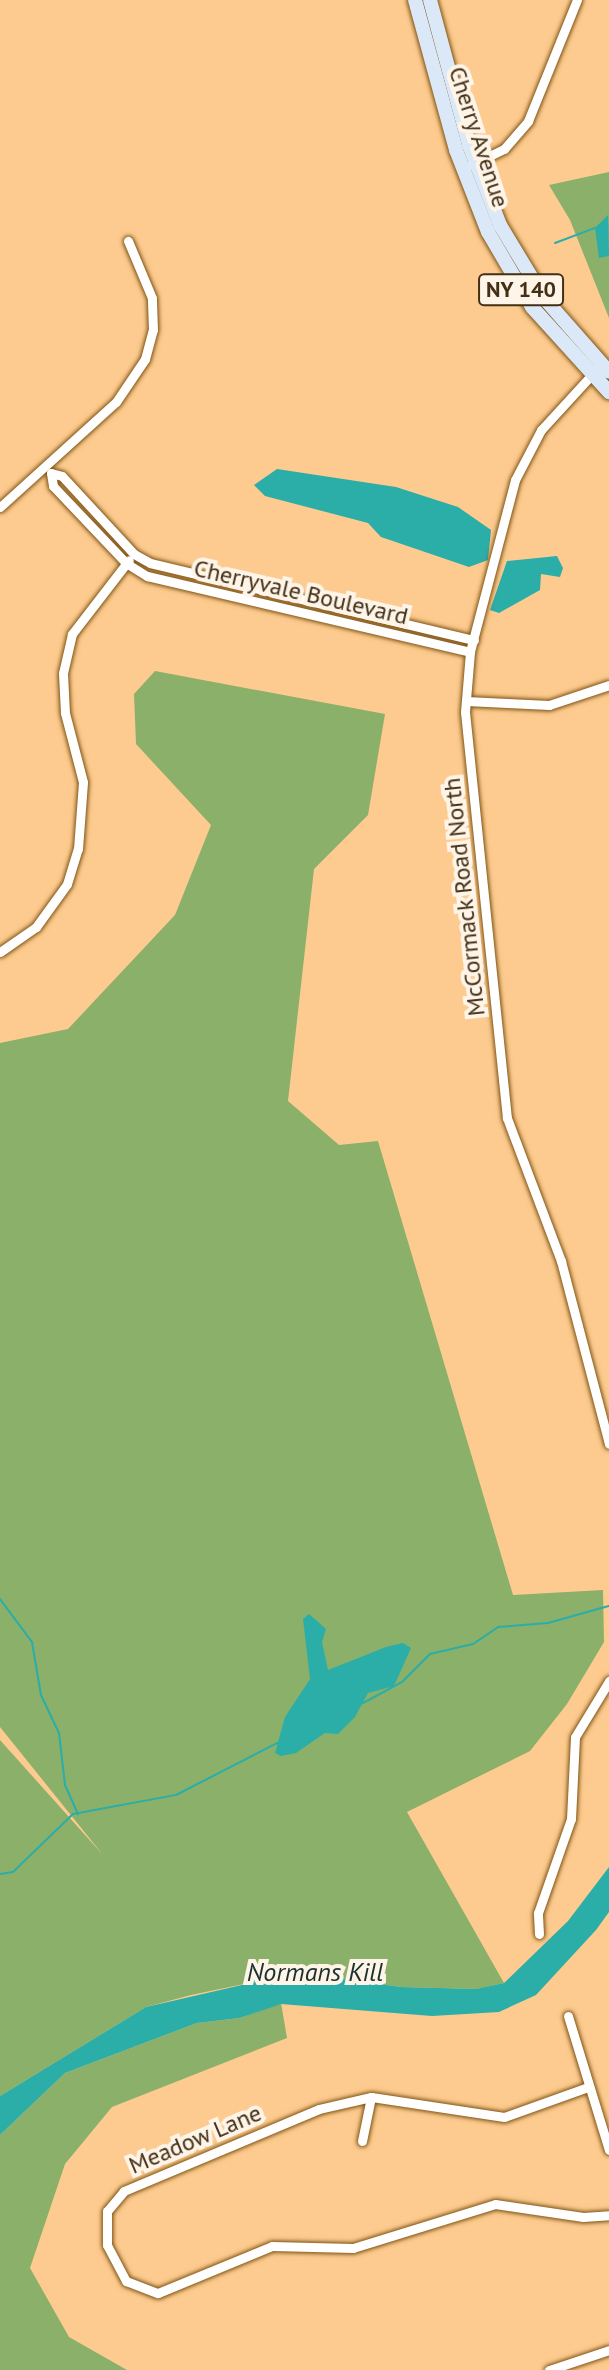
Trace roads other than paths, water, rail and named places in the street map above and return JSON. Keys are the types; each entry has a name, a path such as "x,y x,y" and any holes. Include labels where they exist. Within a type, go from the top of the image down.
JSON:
{"main road":[{"name":"Cherry Avenue","path":"415,0 468,166 509,271 552,332 600,371 609,392"},
{"name":"Cherry Avenue","path":"430,0 468,166"}],"street":[{"path":"468,166 504,149 528,121 577,0"},
{"path":"0,507 48,470 116,402 145,359 153,330 152,298 128,241"},
{"name":"McCormack Road North","path":"600,371 528,452 470,652 466,701 507,1118 561,1261 609,1444"},
{"path":"0,952 52,910 74,861 83,782 65,713 63,673 72,634 134,554 62,476 48,470"},
{"path":"48,470 53,486 126,563"},
{"name":"Cherryvale Boulevard","path":"134,554 161,568 474,640"},
{"name":"Cherryvale Boulevard","path":"126,563 147,576 470,652"},
{"path":"268,605 271,594"},
{"path":"370,629 373,617"},
{"path":"466,701 549,705 609,685"},
{"path":"539,1934 538,1913 571,1819 575,1737 609,1681"},
{"path":"568,2016 609,2150"},
{"name":"Meadow Lane","path":"588,2087 504,2117 371,2097 319,2109 124,2191 104,2223 118,2270 138,2289 167,2292 272,2246 353,2248 495,2204 583,2217 609,2215"},
{"path":"362,2141 371,2097"},
{"path":"556,2369 609,2350"}],"water":[{"path":"608,215 609,256 599,258 595,228"},
{"path":"277,469 396,487 458,507 491,530 488,560 469,567 381,537 368,523 265,496 254,485"},
{"path":"557,556 563,568 560,577 541,574 540,590 499,613 490,610 507,561"},
{"path":"309,1614 326,1629 322,1642 328,1670 386,1647 403,1643 411,1648 394,1686 368,1693 355,1717 338,1734 325,1733 296,1753 281,1756 275,1753 285,1717 310,1679 303,1619"},
{"path":"609,1867 609,1912 596,1930 536,1995 499,2012 432,2016 281,2004 240,2018 197,2023 65,2073 0,2135 0,2096 146,2007 259,1981 322,1976 401,1987 476,1989 504,1983 568,1921"}],"waterway":[{"path":"555,243 595,228"},
{"path":"0,1599 32,1642 41,1695 59,1733 65,1785 78,1814"},
{"path":"363,1703 402,1682 430,1654 473,1644 498,1627 548,1623 609,1606"},
{"path":"0,1874 13,1872 73,1814 176,1795 277,1743"}],"water label":[{"name":"Normans Kill","path":"315,1972"}]}
